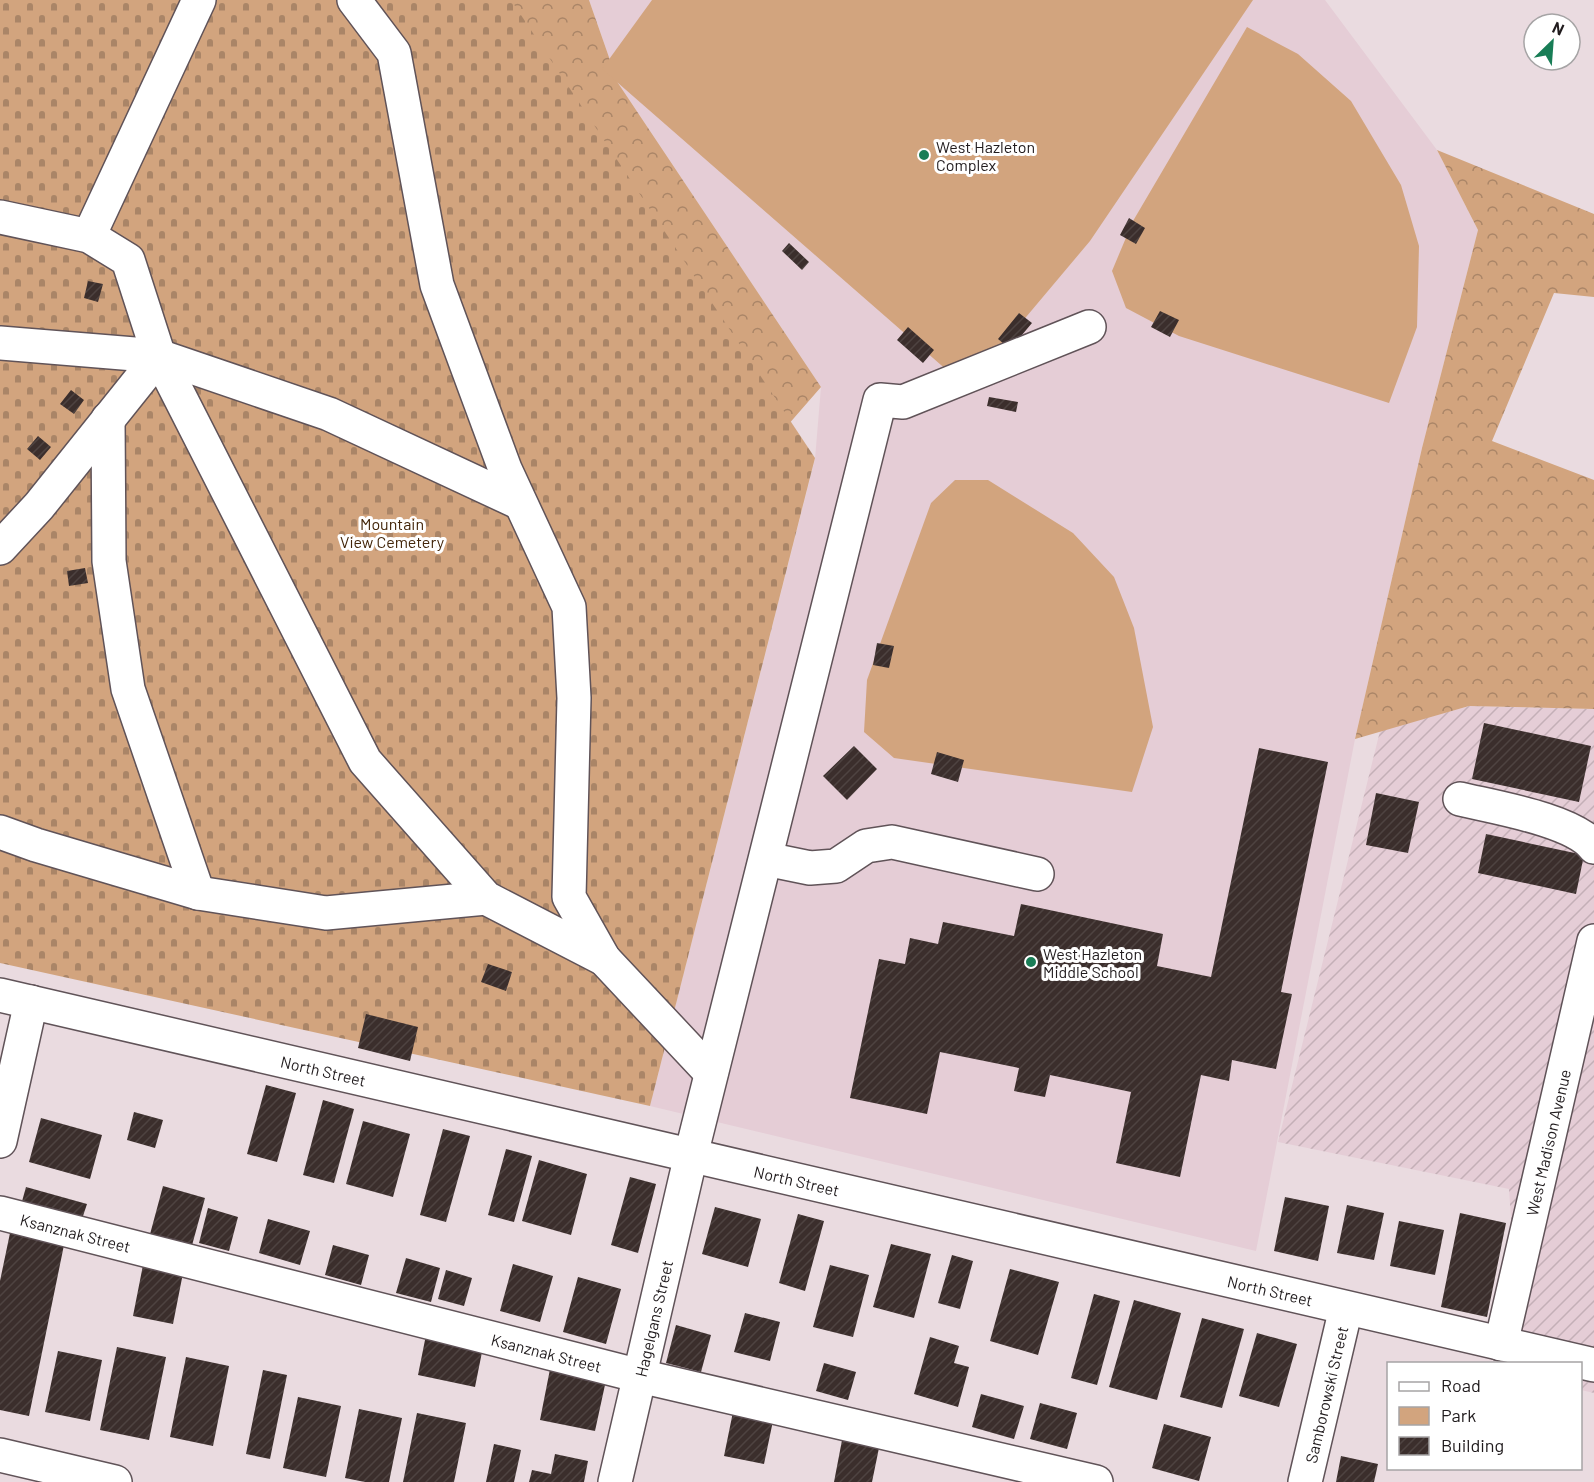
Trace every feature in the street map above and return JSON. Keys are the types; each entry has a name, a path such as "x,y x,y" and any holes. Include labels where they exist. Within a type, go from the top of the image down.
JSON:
{"street":[{"path":"89,236 199,0"},
{"path":"354,0 394,53 437,285 504,470 569,607 574,698 569,897 604,959 711,1073"},
{"path":"0,217 89,236 128,260 159,356 365,761 486,898 604,959"},
{"name":"Hagelgans Street","path":"615,1482 711,1073 879,400 903,402 1089,327"},
{"path":"0,343 159,356 329,414 520,502"},
{"path":"0,548 39,506 159,356"},
{"path":"108,419 109,561 128,689 198,893"},
{"path":"1460,799 1544,819 1588,839 1594,847"},
{"path":"0,832 36,845 198,893 326,913 486,898"},
{"path":"766,859 810,867 836,866 866,846 892,842 1037,874"},
{"name":"West Madison Avenue","path":"1501,1344 1594,941"},
{"name":"North Street","path":"0,994 1581,1362"},
{"path":"0,1141 31,1002"},
{"name":"Ksanznak Street","path":"0,1214 640,1376 1096,1482"},
{"name":"Samborowski Street","path":"1305,1482 1346,1308"},
{"path":"0,1455 115,1482"}],"shaded area":[{"path":"589,0 1325,0 1437,150 1478,230 1422,448 1355,739 1256,1251 650,1106 815,459 821,387 618,83"},
{"path":"1469,706 1594,709 1594,1393 1582,1390 1582,1362 1521,1362 1509,1189 1278,1142 1380,731"}],"green space":[{"name":"Mountain View Cemetery","path":"0,0 511,0 815,458 650,1106 0,963"},
{"path":"410,0 589,0 618,83 821,387 705,520"},
{"name":"West Hazleton Complex","path":"652,0 1253,0 1090,241 984,367 949,372 602,69"},
{"path":"1247,27 1298,54 1351,101 1401,185 1419,246 1417,327 1389,403 1179,336 1126,308 1112,271 1133,221"},
{"path":"1437,150 1594,214 1594,297 1554,293 1492,441 1594,480 1594,709 1469,706 1355,739 1422,448 1478,230"},
{"path":"955,480 988,480 1073,533 1114,577 1134,628 1153,727 1132,792 894,758 864,732 867,680 931,503"}],"building":[{"path":"1129,218 1145,228 1136,244 1120,235"},
{"path":"789,243 809,262 802,270 782,251"},
{"path":"88,281 103,284 98,302 84,298"},
{"path":"1160,311 1179,320 1170,337 1151,327"},
{"path":"1019,313 1032,323 1010,349 998,339"},
{"path":"908,327 934,350 923,363 897,340"},
{"path":"71,390 84,400 74,414 60,404"},
{"path":"989,397 1018,402 1016,412 987,406"},
{"path":"38,436 51,447 40,460 27,449"},
{"path":"85,568 88,583 69,586 67,571"},
{"path":"877,643 894,646 889,668 873,665"},
{"path":"1484,723 1591,746 1579,802 1472,779"},
{"path":"854,746 877,769 847,800 823,776"},
{"name":"West Hazleton Middle School","path":"1259,748 1328,762 1281,992 1292,994 1276,1069 1232,1060 1229,1081 1201,1075 1180,1177 1116,1163 1131,1092 1050,1075 1045,1097 1014,1091 1019,1068 940,1052 927,1114 850,1098 879,959 905,964 910,938 938,944 943,922 1014,936 1021,904 1163,934 1157,966 1211,977"},
{"path":"937,752 964,760 958,782 931,774"},
{"path":"1376,793 1419,802 1408,853 1366,845"},
{"path":"1486,834 1584,855 1576,894 1478,873"},
{"path":"488,964 512,972 506,991 481,982"},
{"path":"366,1014 418,1027 410,1061 358,1048"},
{"path":"266,1085 296,1093 277,1162 247,1154"},
{"path":"323,1100 354,1109 334,1183 303,1175"},
{"path":"134,1112 163,1120 155,1148 127,1140"},
{"path":"41,1118 102,1135 90,1179 29,1162"},
{"path":"363,1121 410,1134 393,1197 346,1184"},
{"path":"443,1129 470,1136 446,1222 420,1215"},
{"path":"506,1149 532,1156 514,1222 488,1215"},
{"path":"539,1160 587,1174 571,1235 522,1221"},
{"path":"630,1177 656,1184 638,1253 611,1245"},
{"path":"163,1186 205,1198 191,1249 149,1238"},
{"path":"26,1187 87,1204 81,1222 21,1205"},
{"path":"1285,1197 1329,1206 1318,1261 1274,1251"},
{"path":"1347,1205 1384,1213 1374,1260 1337,1253"},
{"path":"715,1207 761,1219 748,1267 702,1254"},
{"path":"208,1208 238,1217 229,1251 199,1243"},
{"path":"1460,1213 1506,1223 1487,1317 1441,1307"},
{"path":"798,1214 824,1221 805,1291 779,1283"},
{"path":"268,1219 310,1231 300,1265 259,1253"},
{"path":"1399,1221 1444,1230 1435,1275 1390,1266"},
{"path":"10,1233 64,1245 29,1416 0,1410 0,1281"},
{"path":"891,1244 931,1254 914,1318 873,1307"},
{"path":"333,1245 369,1255 361,1285 325,1275"},
{"path":"952,1255 973,1261 960,1309 938,1303"},
{"path":"406,1258 440,1268 431,1302 396,1293"},
{"path":"513,1264 553,1276 540,1322 500,1311"},
{"path":"143,1265 183,1273 173,1324 133,1316"},
{"path":"830,1265 869,1275 853,1337 813,1327"},
{"path":"1010,1269 1059,1282 1038,1355 990,1341"},
{"path":"446,1270 472,1278 464,1306 438,1299"},
{"path":"578,1277 621,1289 606,1344 563,1332"},
{"path":"1094,1294 1120,1301 1097,1385 1071,1378"},
{"path":"1134,1300 1181,1313 1157,1400 1109,1387"},
{"path":"745,1313 780,1322 770,1361 734,1352"},
{"path":"1202,1318 1244,1329 1222,1408 1180,1397"},
{"path":"676,1325 711,1335 701,1372 666,1363"},
{"path":"1257,1333 1297,1344 1279,1407 1239,1396"},
{"path":"426,1335 483,1347 475,1387 418,1375"},
{"path":"930,1337 959,1346 954,1363 969,1367 958,1407 914,1394"},
{"path":"117,1347 166,1357 149,1440 100,1430"},
{"path":"58,1351 102,1360 90,1421 45,1412"},
{"path":"186,1357 229,1366 213,1446 170,1437"},
{"path":"552,1359 608,1371 595,1431 540,1420"},
{"path":"824,1363 856,1372 848,1400 816,1391"},
{"path":"263,1370 287,1375 270,1459 246,1454"},
{"path":"981,1394 1024,1406 1014,1439 972,1427"},
{"path":"298,1397 341,1406 326,1477 283,1468"},
{"path":"1040,1403 1077,1413 1067,1449 1030,1439"},
{"path":"734,1407 774,1416 764,1464 724,1456"},
{"path":"359,1409 402,1418 389,1482 365,1482 345,1478"},
{"path":"417,1413 466,1423 454,1482 403,1482"},
{"path":"1164,1424 1211,1437 1199,1481 1152,1468"},
{"path":"843,1435 880,1443 872,1482 834,1482"},
{"path":"494,1444 521,1450 514,1482 486,1482"},
{"path":"555,1454 588,1461 584,1482 529,1482 532,1470 551,1474"},
{"path":"1341,1456 1378,1464 1374,1482 1336,1482"}],"place":[{"name":"West Hazleton Complex","path":"924,155"},
{"name":"West Hazleton Middle School","path":"1031,962"}]}
